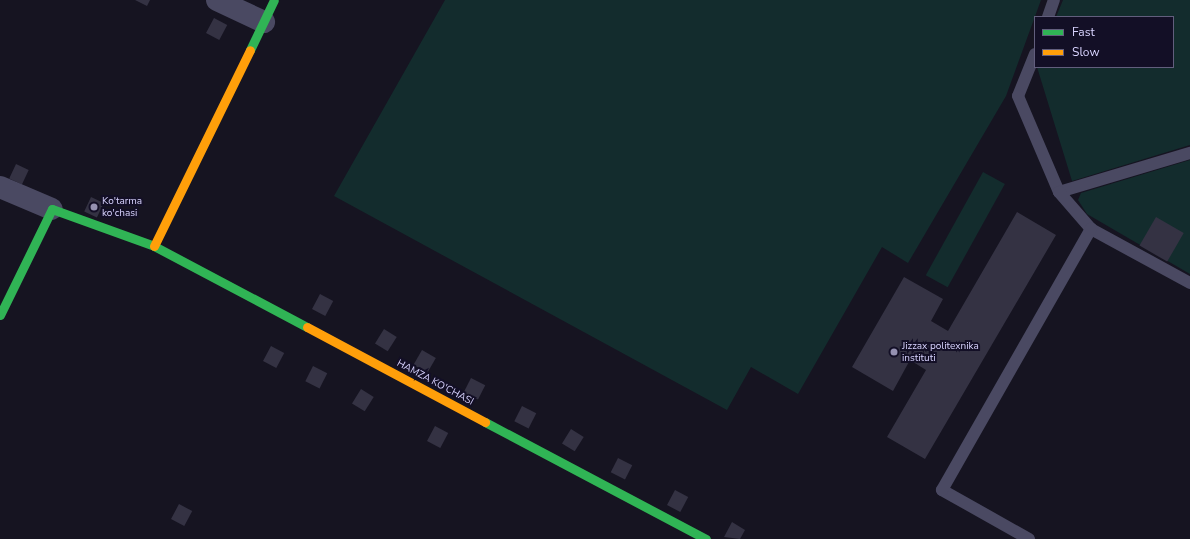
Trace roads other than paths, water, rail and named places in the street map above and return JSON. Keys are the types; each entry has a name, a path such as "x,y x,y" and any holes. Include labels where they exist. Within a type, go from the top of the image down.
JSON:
{"street":[{"path":"217,0 264,22"},
{"path":"154,246 274,0"},
{"path":"0,187 52,209 0,315"},
{"name":"HAMZA KO'CHASI","path":"52,209 154,246 706,539"}],"lane":[{"path":"1048,16 1054,0"},
{"path":"1034,56 1018,96 1059,192 1091,229 1190,283"},
{"path":"1059,192 1190,153"},
{"path":"1030,539 942,490 1091,229"}],"place":[{"name":"Ko'tarma ko'chasi","path":"94,207"},
{"name":"Jizzax politexnika instituti","path":"894,352"}]}
